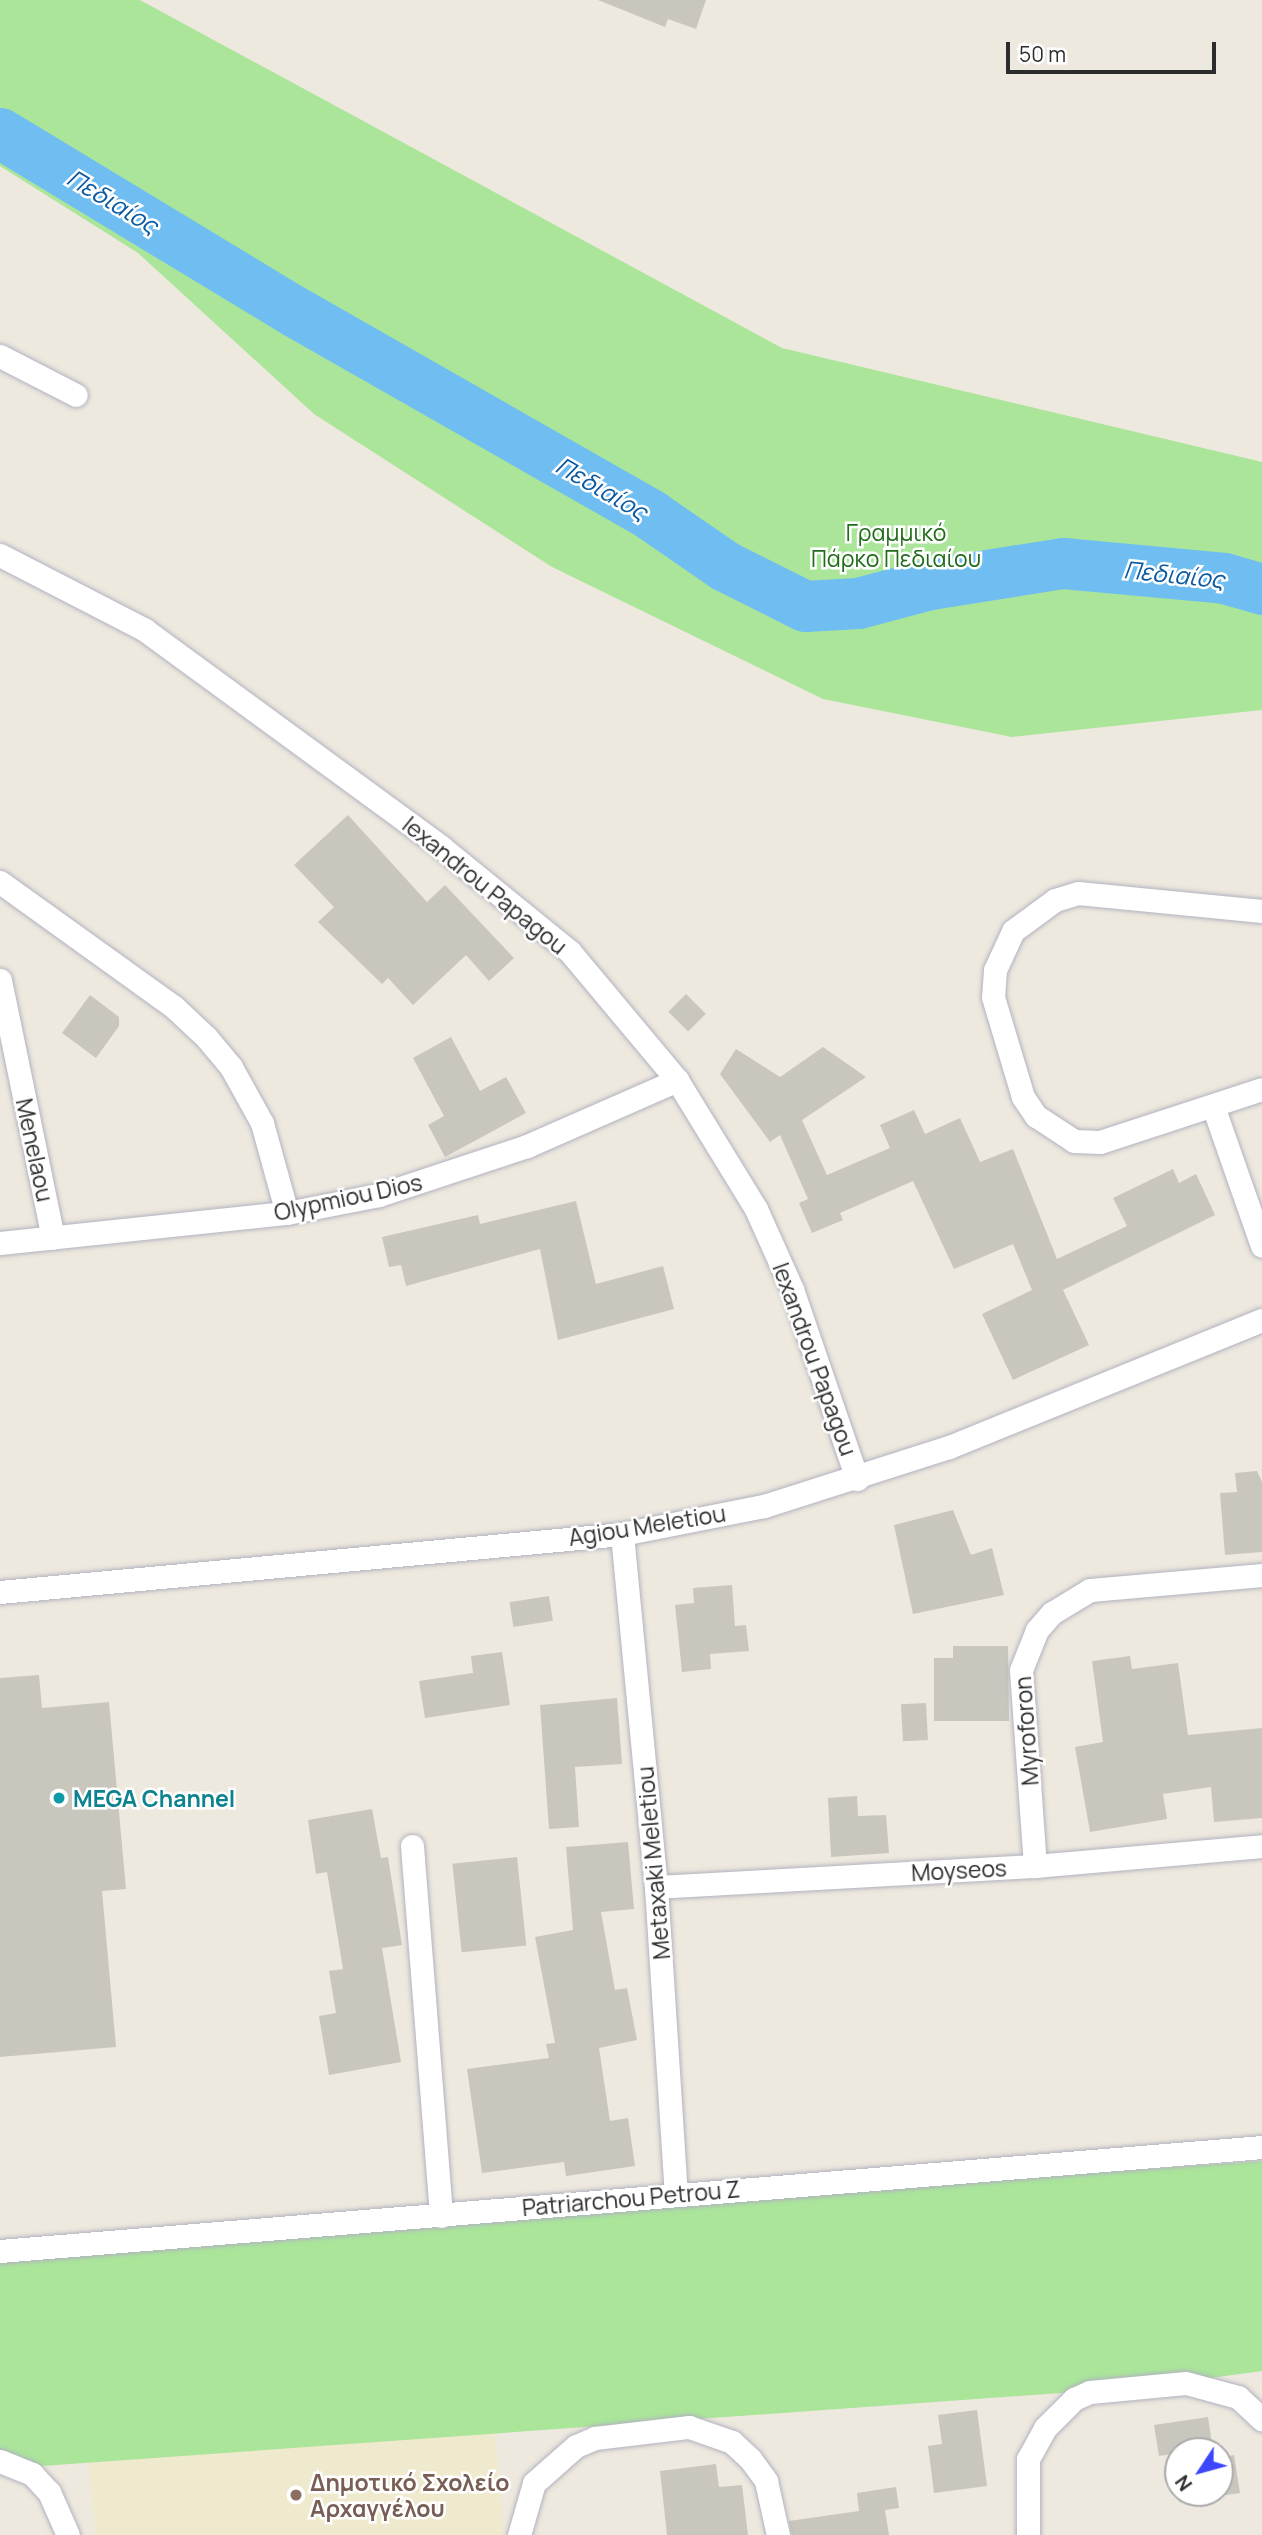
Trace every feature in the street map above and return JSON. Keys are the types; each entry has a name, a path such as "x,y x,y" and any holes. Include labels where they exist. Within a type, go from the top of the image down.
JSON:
{"street":[{"path":"0,356 76,395"},
{"name":"lexandrou Papagou","path":"0,555 145,630 441,847 570,952 677,1080 775,1248 857,1479"},
{"path":"0,882 174,1007 206,1037 231,1067 262,1123 287,1213"},
{"path":"1262,911 1077,893 1055,900 1013,931 995,970 998,1025 1023,1097 1056,1133 1100,1142 1262,1089"},
{"name":"Menelaou","path":"0,980 52,1238"},
{"name":"Olypmiou Dios","path":"0,1243 287,1213 379,1195 450,1173 586,1123 677,1080"},
{"path":"1213,1106 1262,1247"},
{"name":"Agiou Meletiou","path":"0,1592 622,1534 764,1506 857,1479 949,1447 1262,1320"},
{"name":"Metaxaki Meletiou","path":"622,1534 656,1887 676,2193"},
{"name":"Myroforon","path":"1035,1866 1020,1670 1037,1630 1052,1613 1090,1590 1262,1575"},
{"path":"412,1846 441,2216"},
{"name":"Moyseos","path":"656,1887 1035,1866 1262,1846"},
{"name":"Patriarchou Petrou Z","path":"0,2251 441,2216 676,2193 1262,2147"},
{"path":"1028,2535 1028,2459 1045,2428 1074,2399 1090,2392 1186,2383 1238,2397 1262,2419"},
{"path":"519,2535 534,2483 576,2446 595,2438 689,2427 732,2442 751,2460 766,2481 778,2535"},
{"path":"0,2461 32,2474 49,2492 68,2535"}],"shaded area":[{"name":"Δημοτικό Σχολείο Αρχαγγέλου","path":"494,2424 504,2535 96,2535 87,2455"}],"green space":[{"name":"Γραμμικό Πάρκο Πεδιαίου","path":"0,0 140,0 782,348 1262,462 1262,710 1012,737 823,699 552,567 314,414 138,253 0,166"},
{"path":"1262,2161 1262,2371 1144,2387 0,2469 0,2248"}],"building":[{"path":"598,0 706,0 696,29 668,19 665,27"},
{"path":"348,815 427,902 445,885 514,958 489,981 466,955 413,1005 388,978 382,984 318,922 334,907 294,865"},
{"path":"686,994 706,1014 688,1031 668,1012"},
{"path":"90,995 119,1017 119,1026 96,1058 62,1033"},
{"path":"451,1037 480,1091 506,1077 526,1113 445,1157 428,1125 444,1116 413,1058"},
{"path":"823,1047 866,1077 802,1120 827,1175 890,1148 880,1125 914,1110 925,1134 960,1118 980,1162 1013,1149 1057,1259 1127,1226 1113,1198 1173,1169 1179,1183 1196,1174 1215,1215 1063,1290 1089,1345 1013,1380 982,1314 1032,1290 1013,1244 954,1269 913,1181 840,1213 843,1220 812,1233 799,1203 808,1199 780,1135 770,1142 720,1074 736,1049 780,1077"},
{"path":"576,1201 596,1284 663,1266 674,1309 558,1340 540,1249 406,1286 401,1265 389,1267 382,1237 478,1215 480,1224"},
{"path":"1257,1471 1262,1482 1262,1552 1225,1555 1220,1493 1237,1492 1235,1473"},
{"path":"953,1510 971,1555 992,1548 1004,1595 913,1614 894,1525"},
{"path":"732,1585 735,1626 746,1625 749,1651 710,1654 711,1669 682,1672 675,1605 694,1603 693,1588"},
{"path":"549,1596 553,1621 513,1627 509,1602"},
{"path":"953,1646 1008,1646 1009,1721 934,1721 934,1658 953,1658"},
{"path":"502,1652 510,1705 425,1718 419,1681 473,1673 471,1656"},
{"path":"1130,1656 1132,1669 1178,1663 1188,1735 1262,1728 1262,1818 1214,1822 1211,1787 1163,1794 1167,1819 1090,1832 1075,1747 1103,1742 1092,1661"},
{"name":"MEGA Channel","path":"39,1675 42,1708 109,1702 126,1889 102,1891 116,2047 0,2057 0,1678"},
{"path":"617,1698 622,1764 575,1767 579,1827 549,1829 540,1705"},
{"path":"926,1703 928,1740 903,1741 901,1704"},
{"path":"857,1796 858,1816 886,1815 889,1853 831,1857 828,1798"},
{"path":"372,1809 381,1858 388,1857 402,1945 382,1948 401,2062 329,2075 319,2016 336,2013 329,1971 343,1969 327,1872 316,1874 308,1820"},
{"path":"628,1842 634,1909 601,1912 615,1990 627,1988 637,2040 599,2048 610,2121 628,2118 635,2166 566,2176 564,2162 482,2173 467,2069 549,2058 546,2044 555,2043 535,1937 573,1930 566,1847"},
{"path":"517,1857 526,1946 462,1952 452,1864"},
{"path":"977,2410 987,2486 934,2493 928,2446 942,2444 938,2415"},
{"path":"1208,2417 1211,2437 1164,2437 1164,2455 1159,2456 1154,2425"},
{"path":"1234,2455 1240,2493 1234,2494"},
{"path":"716,2464 719,2487 742,2485 748,2535 667,2535 660,2471"},
{"path":"896,2487 899,2508 885,2510 889,2535 792,2535 789,2521 859,2511 857,2493"}],"waterway":[{"name":"Πεδιαίος","path":"0,133 294,311 651,515 725,566 805,606 858,603 930,584 1063,563 1224,578 1262,589"}],"place":[{"name":"MEGA Channel","path":"59,1798"},
{"name":"Δημοτικό Σχολείο Αρχαγγέλου","path":"296,2495"}]}
